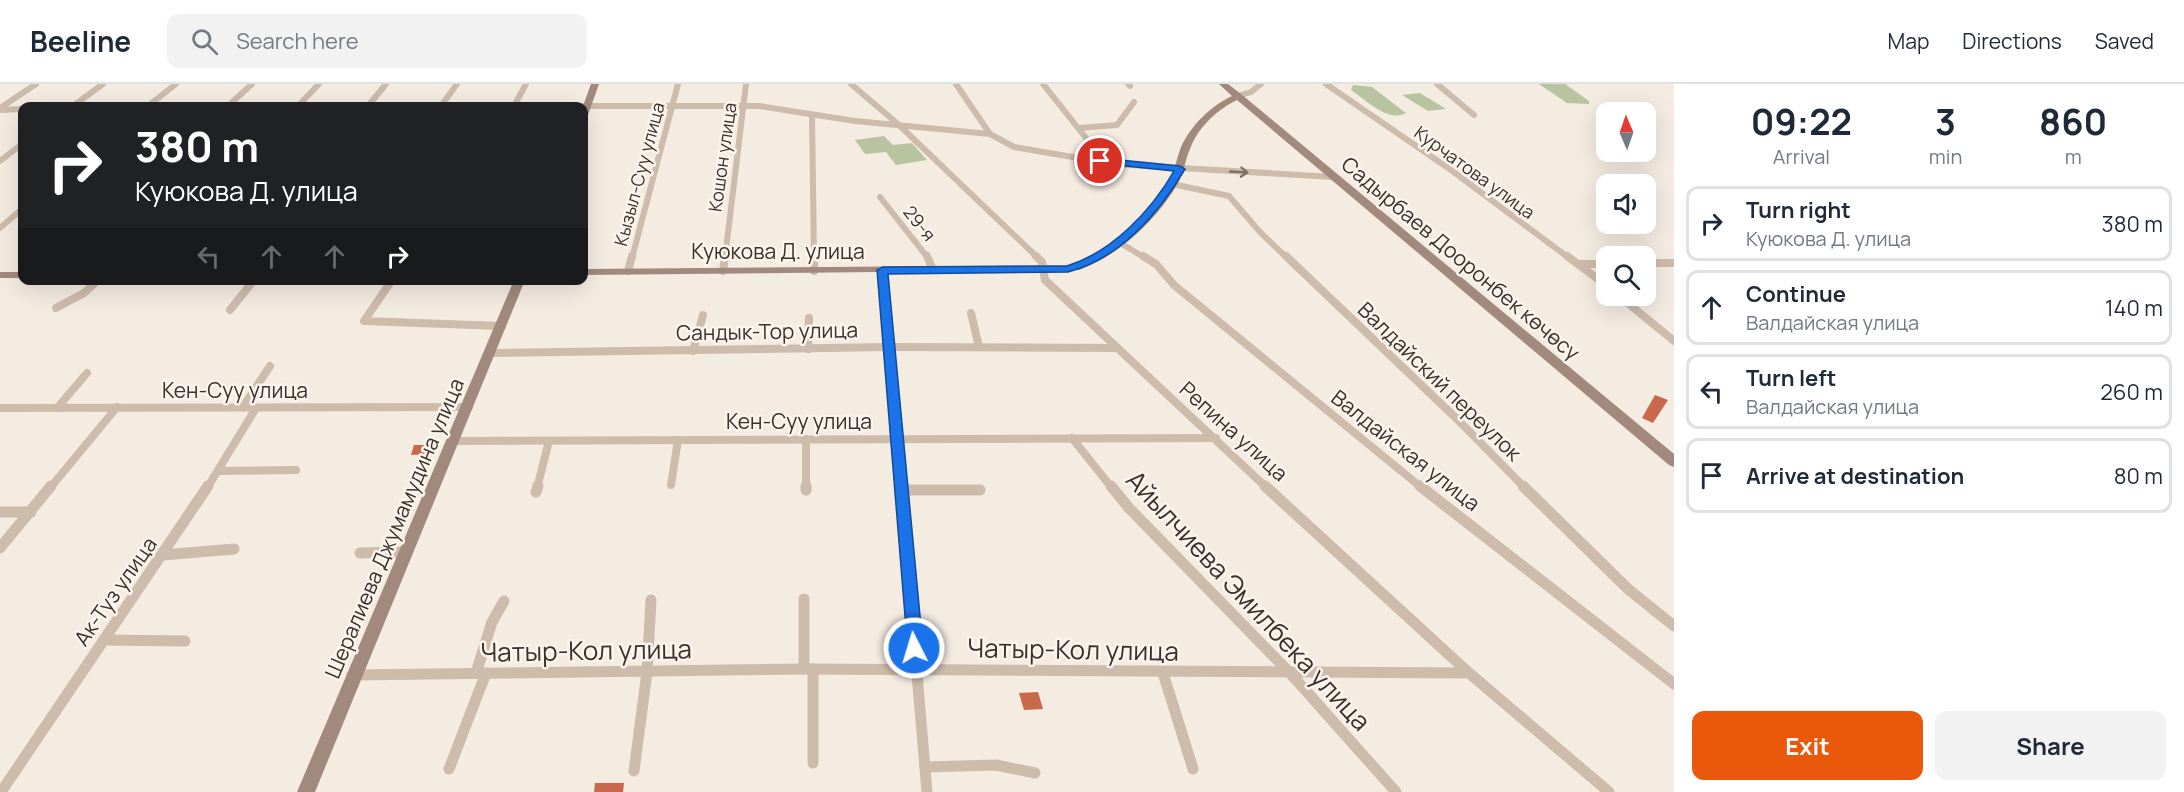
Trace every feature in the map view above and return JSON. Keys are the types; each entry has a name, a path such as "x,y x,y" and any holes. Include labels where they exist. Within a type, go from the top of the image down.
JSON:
{"street":[{"path":"0,109 36,84"},
{"path":"79,102 104,84"},
{"path":"153,102 176,84"},
{"path":"232,102 252,84"},
{"path":"301,102 319,84"},
{"path":"371,102 386,84"},
{"path":"444,102 457,84"},
{"path":"516,102 526,84"},
{"path":"588,103 595,84"},
{"name":"Кызыл-Суу улица","path":"627,272 674,106 678,84"},
{"name":"Кошон улица","path":"723,271 746,84"},
{"name":"Репина улица","path":"851,84 899,125 1042,262 1045,280 1116,348 1469,673 1609,792"},
{"path":"956,84 990,134"},
{"path":"1043,84 1090,143 1086,158"},
{"name":"Садырбаев Дооронбек көчөсү","path":"1223,84 1674,462"},
{"path":"1044,269 1082,267 1119,242 1165,196 1180,169 1187,142 1215,108 1251,92 1261,84"},
{"name":"Курчатова улица","path":"1326,84 1596,277"},
{"path":"1437,84 1474,114"},
{"path":"1080,128 1117,125 1134,102"},
{"path":"588,111 674,106 742,106 990,134 1014,147 1114,164 1333,177"},
{"path":"0,109 18,109"},
{"path":"812,115 814,271"},
{"path":"0,160 18,147"},
{"name":"Валдайский переулок","path":"1172,184 1190,190 1224,193 1231,197 1266,239 1458,420 1483,448 1569,530 1612,577 1647,609 1674,626"},
{"name":"29-я","path":"880,197 931,261 933,270"},
{"path":"0,228 18,212"},
{"name":"Валдайская улица","path":"1119,242 1156,264 1174,285 1346,428 1674,684"},
{"path":"1656,263 1674,263"},
{"path":"1580,264 1596,264"},
{"name":"Куюкова Д. улица","path":"588,272 1044,269"},
{"path":"883,270 927,792"},
{"path":"0,275 18,275"},
{"path":"56,308 84,293 93,285"},
{"path":"230,310 251,285"},
{"path":"389,285 364,321 502,326"},
{"name":"Шералиева Джумамудина улица","path":"306,792 352,675 470,407 518,285"},
{"path":"1631,306 1674,341"},
{"path":"971,314 979,348"},
{"path":"693,351 703,315"},
{"path":"808,349 809,318"},
{"name":"Сандык-Тор улица","path":"491,353 889,347 1116,348"},
{"path":"243,407 270,366"},
{"path":"57,408 87,373"},
{"path":"0,548 117,407"},
{"name":"Кен-Суу улица","path":"0,408 470,407"},
{"name":"Ак-Туз улица","path":"2,792 163,555 256,408"},
{"name":"Айылчиева Эмилбека улица","path":"1072,438 1129,508 1290,673 1396,792"},
{"name":"Кен-Суу улица","path":"455,441 1216,438"},
{"path":"806,439 806,490"},
{"path":"671,485 678,440"},
{"path":"536,492 549,441"},
{"path":"218,471 296,470"},
{"path":"902,490 980,490"},
{"path":"0,512 30,512"},
{"path":"163,555 234,549"},
{"path":"360,553 406,552"},
{"path":"804,599 813,763"},
{"path":"634,771 646,672 651,600"},
{"path":"448,769 481,673 492,622 504,601"},
{"path":"104,640 185,641"},
{"name":"Чатыр-Кол улица","path":"352,675 809,669 1163,673 1469,673"},
{"path":"1163,673 1193,769"},
{"path":"925,766 996,765 1035,773"}],"green space":[{"path":"1539,84 1565,84 1589,101 1589,104 1567,103"},
{"path":"1353,85 1372,87 1406,113 1392,115 1377,109 1351,90"},
{"path":"1420,93 1446,109 1428,111 1402,95"},
{"path":"884,136 893,145 912,143 927,160 896,165 886,152 865,154 855,140"}],"building":[{"path":"1655,395 1668,400 1653,423 1642,418"},
{"path":"414,445 432,445 429,454 411,455"},
{"path":"1038,692 1043,709 1024,710 1019,693"},
{"path":"595,783 624,783 623,792 594,792"}],"route":[{"path":"914,648 883,270 1068,269 1082,267 1092,262 1119,242 1165,196 1180,169 1100,161"}]}
